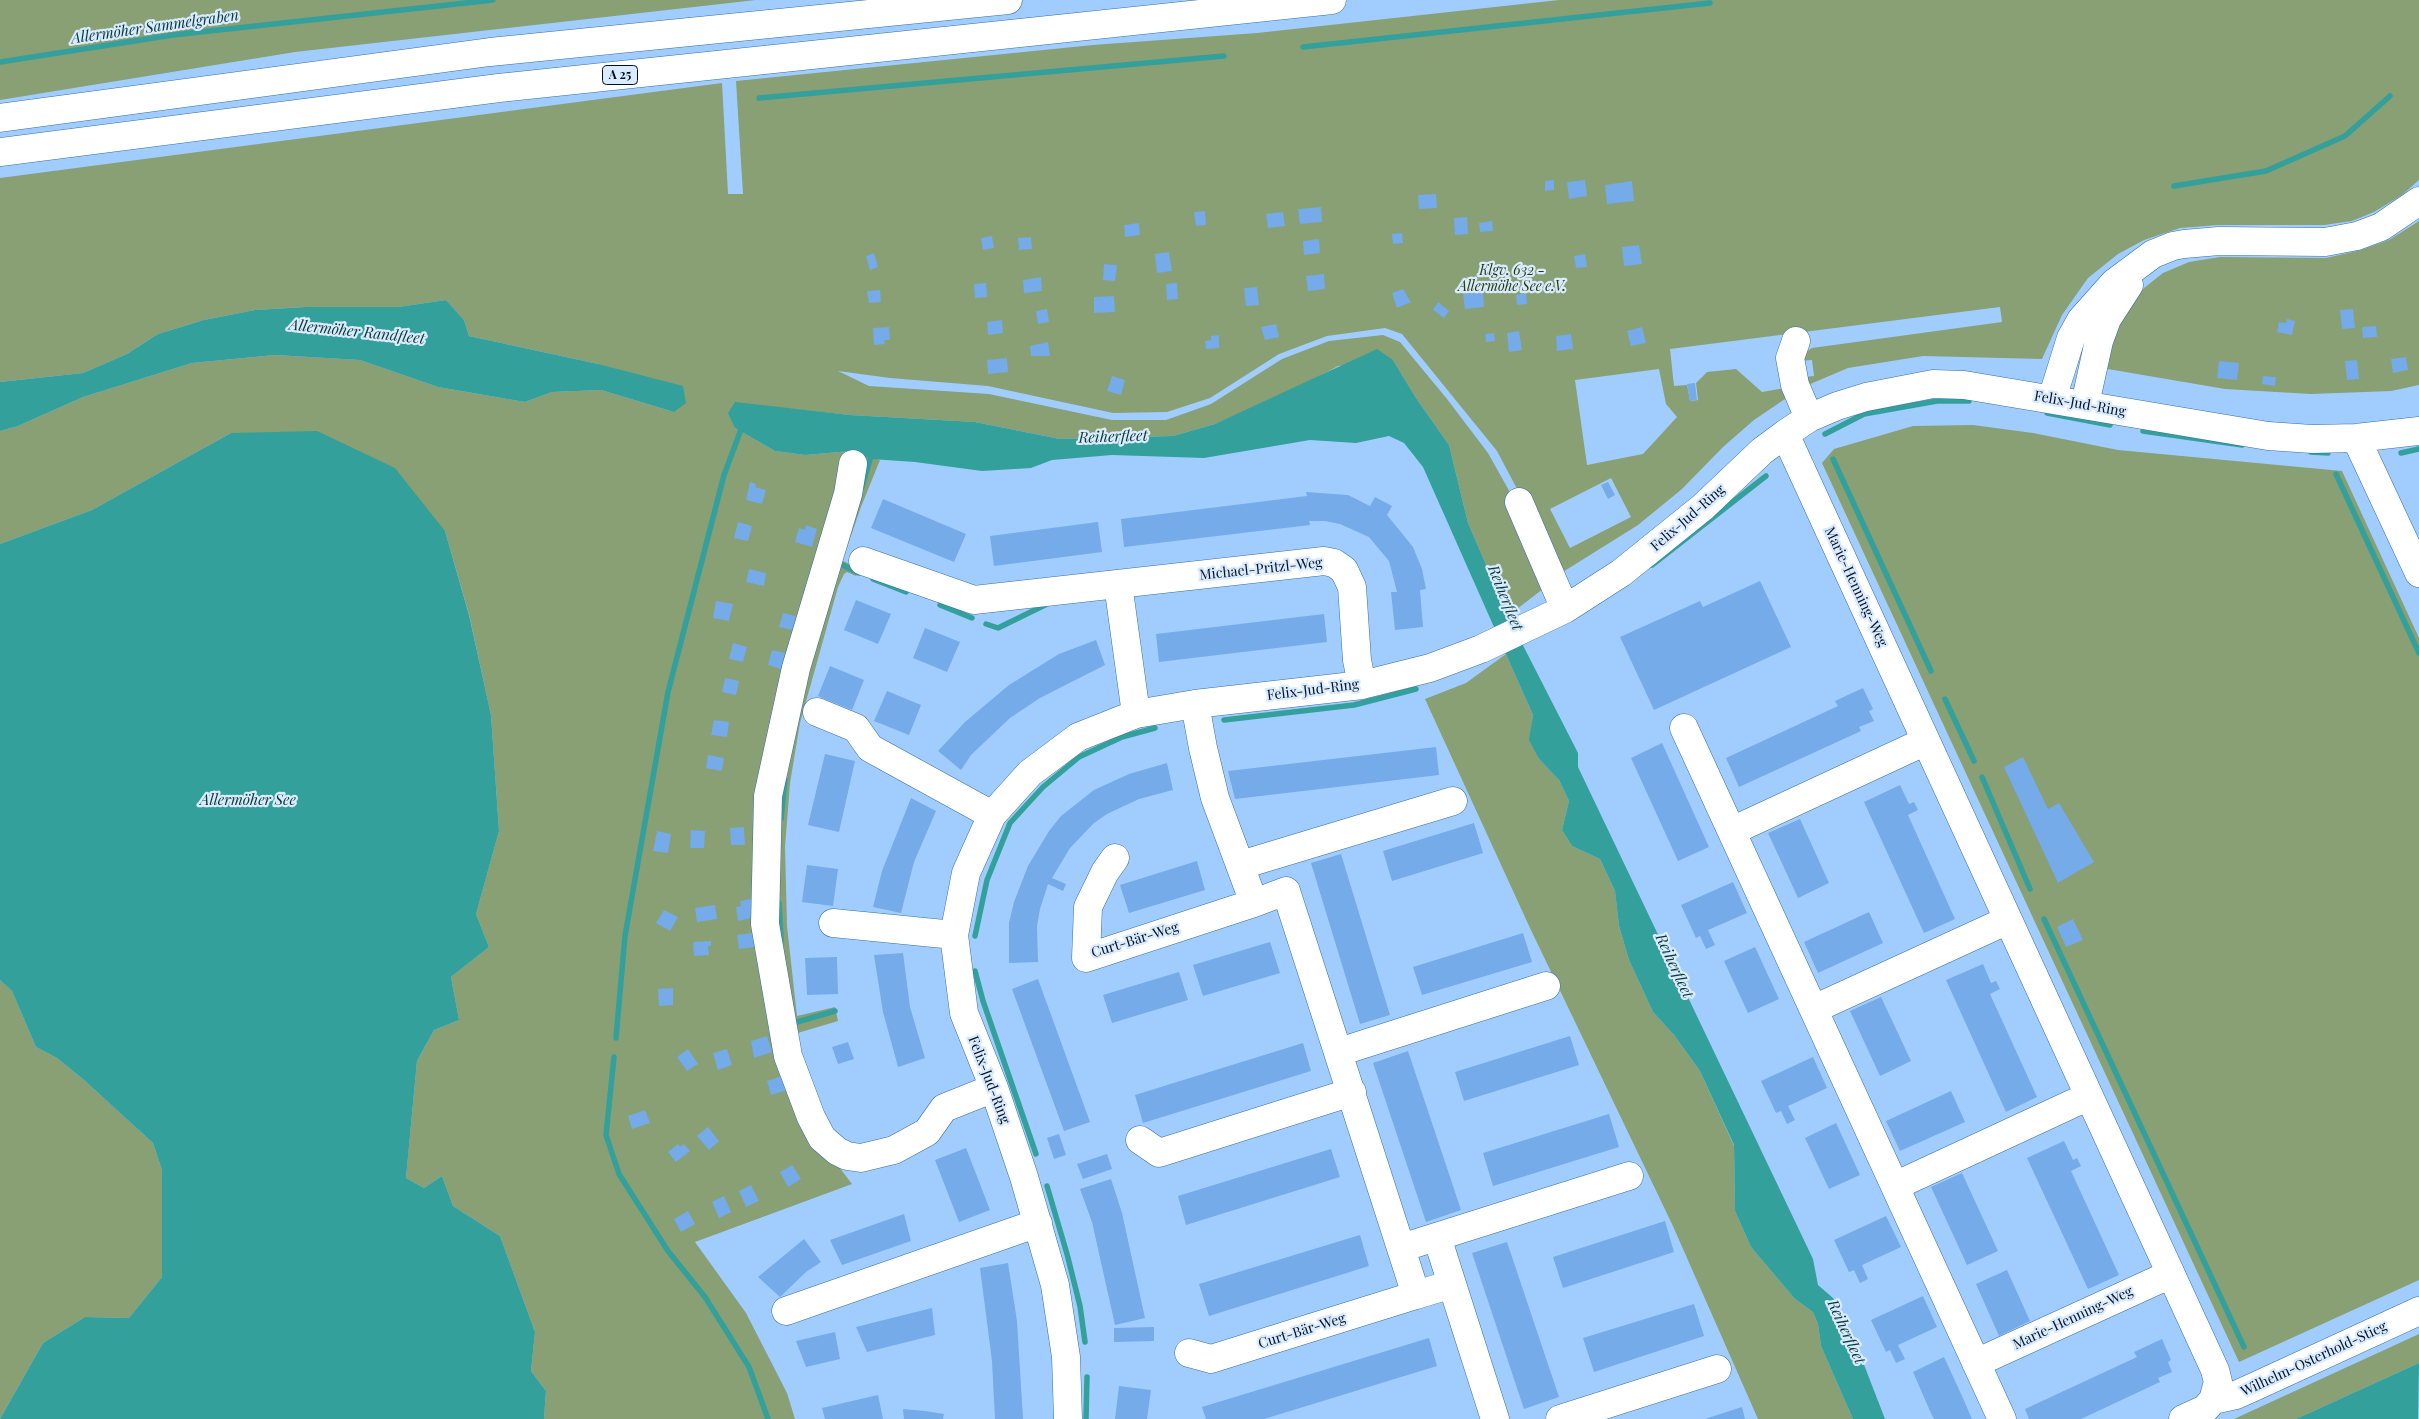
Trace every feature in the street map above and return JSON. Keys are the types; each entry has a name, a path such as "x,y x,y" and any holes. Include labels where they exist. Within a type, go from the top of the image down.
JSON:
{"main road":[{"path":"0,118 490,52 1008,0"},
{"name":"A 25","path":"0,152 499,88 1332,0"},
{"path":"2052,399 2071,338 2086,313 2097,300 2132,268 2153,254 2173,246 2219,241 2325,242 2357,236 2381,227 2419,202"},
{"path":"2085,404 2099,341 2107,319 2129,285 2173,246"},
{"path":"1796,341 1790,358 1796,385 1809,418"},
{"name":"Felix-Jud-Ring","path":"1068,1419 1066,1357 1055,1285 1038,1223 994,1088 964,1013 954,935 966,873 992,815 1030,772 1078,737 1136,714 1196,704 1362,685 1430,668 1481,649 1565,609 1621,573 1660,544 1703,507 1762,451 1809,418 1837,406 1866,397 1933,384 1985,387 2268,436 2312,439 2356,438 2419,431"},
{"name":"Marie-Henning-Weg","path":"1785,434 2217,1376 2217,1388 2213,1400"},
{"path":"2356,438 2419,573"},
{"path":"853,464 848,494 796,668 768,796 765,924 788,1056 811,1117 822,1138 837,1151 847,1156 861,1158 894,1150 927,1132 944,1108 994,1088"},
{"path":"1519,502 1565,609"},
{"name":"Michael-Pritzl-Weg","path":"863,562 974,600 1324,561 1334,563 1344,570 1352,588 1357,660 1362,685"},
{"path":"1118,584 1136,714"},
{"path":"1196,704 1203,748 1215,798 1254,902"},
{"path":"817,712 856,728 870,748 992,815"},
{"path":"1684,728 2002,1419"},
{"path":"1732,831 1926,741"},
{"path":"1241,865 1453,801"},
{"path":"1274,855 1416,1295"},
{"name":"Curt-Bär-Weg","path":"1115,858 1105,872 1088,907 1086,958 1286,891"},
{"path":"1814,1009 2008,920"},
{"path":"834,923 954,935"},
{"path":"1339,1052 1546,986"},
{"path":"1140,1140 1159,1153 1352,1092"},
{"path":"1895,1186 2089,1096"},
{"path":"1401,1248 1629,1176"},
{"path":"786,1311 1038,1223"},
{"path":"1437,1237 1495,1419"},
{"name":"Marie-Henning-Weg","path":"1976,1363 2170,1274"},
{"name":"Curt-Bär-Weg","path":"1189,1353 1211,1360 1452,1284"},
{"name":"Wilhelm-Osterhold-Stieg","path":"2183,1419 2205,1408 2213,1400 2236,1395 2419,1311"},
{"path":"1560,1419 1716,1369"}],"green space":[{"path":"0,0 756,0 295,52 0,100"},
{"name":"Klgv. 632 - Allermöhe See e.V.","path":"1559,0 2419,0 2419,180 2402,195 2374,212 2352,221 2324,225 2218,225 2180,228 2144,240 2118,254 2088,278 2062,315 2042,359 1923,356 1848,368 1808,385 1805,377 1814,376 1812,360 1799,361 1804,353 1812,348 2002,322 2000,307 1670,349 1674,386 1687,385 1690,401 1698,400 1696,383 1707,372 1736,369 1762,392 1785,388 1788,397 1754,420 1723,447 1682,489 1638,525 1558,575 1525,504 1497,451 1402,334 1385,328 1327,336 1279,354 1210,398 1167,412 1113,413 988,386 890,378 838,371 869,386 989,394 1112,420 1166,420 1211,404 1282,359 1329,341 1383,335 1400,342 1447,399 1488,453 1516,503 1548,585 1508,616 1468,523 1449,445 1416,398 1393,360 1338,366 1296,389 1215,424 1173,436 1060,439 975,422 850,415 735,403 735,428 775,451 805,455 851,451 848,473 791,667 759,925 807,1125 852,1184 695,1242 746,1313 787,1393 795,1419 544,1419 546,1391 531,1371 535,1332 500,1236 453,1206 442,1176 424,1188 406,1178 417,1061 434,1030 459,1020 451,977 489,947 476,914 499,831 491,715 469,614 445,531 231,433 92,510 0,544 0,431 18,426 83,397 192,363 275,355 360,360 438,387 525,402 552,392 601,390 674,412 598,364 469,336 464,320 446,300 398,307 306,307 255,310 204,320 158,334 127,354 83,373 0,382 0,178 722,83 728,194 743,194 736,81 1093,45 1257,33","holes":["1659,369 1666,404 1677,417 1643,454 1587,465 1575,380","1611,478 1631,517 1570,548 1550,509"]},
{"path":"2419,221 2419,385 2391,391 2311,394 2225,389 2102,368 2124,310 2144,288 2163,273 2189,262 2220,257 2326,258 2361,250 2389,240"},
{"path":"1973,425 2033,433 2118,450 2342,471 2419,638 2419,1280 2239,1362 1822,463 1834,449 1913,426"},
{"path":"862,455 880,460 847,547 845,547"},
{"path":"839,559 862,571 856,576 847,572 844,574 838,587 800,723 790,783 785,847 787,926 797,1016 835,1007 838,1021 791,1035 775,922 779,788"},
{"path":"1506,654 1533,715 1530,740 1539,759 1559,780 1569,801 1562,830 1572,846 1600,859 1615,891 1619,926 1629,960 1653,1012 1674,1035 1700,1071 1734,1146 1735,1211 1751,1247 1795,1299 1813,1312 1818,1324 1821,1346 1853,1419 1758,1419 1672,1224 1530,928 1425,699 1466,683"},
{"path":"0,980 12,991 36,1047 57,1058 84,1080 153,1143 162,1170 162,1277 129,1318 85,1317 43,1343 0,1419"},
{"path":"2419,1334 2419,1363 2296,1419 2234,1419"}],"water":[{"name":"Allermöher Randfleet","path":"446,300 464,320 469,336 598,364 683,386 686,403 674,412 601,390 552,392 525,402 438,387 360,360 275,355 192,363 83,397 18,426 0,431 0,382 83,373 127,354 158,334 204,320 255,310 306,307 398,307"},
{"name":"Reiherfleet","path":"1377,349 1393,360 1416,398 1449,445 1468,523 1508,616 1578,753 1578,767 1813,1259 1818,1285 1833,1298 1856,1344 1885,1419 1853,1419 1821,1346 1818,1324 1813,1312 1795,1299 1751,1247 1735,1211 1734,1145 1700,1071 1674,1035 1653,1012 1629,960 1619,926 1615,891 1600,859 1572,846 1562,830 1569,801 1559,780 1539,759 1529,740 1533,715 1423,467 1404,443 1389,436 1356,443 1310,440 1204,458 1112,455 1052,460 1031,468 982,471 915,462 871,459 851,451 805,455 775,451 735,428 728,413 735,402 850,415 975,422 1060,439 1173,436 1215,424"},
{"name":"Allermöher See","path":"317,431 395,468 445,531 469,615 491,715 499,831 476,914 489,947 451,977 459,1020 434,1030 417,1061 406,1178 424,1188 442,1176 453,1206 500,1236 535,1332 531,1371 546,1391 544,1419 0,1419 43,1343 85,1317 129,1318 162,1277 162,1170 153,1143 84,1080 57,1058 36,1047 12,991 0,980 0,544 92,510 231,433"},
{"path":"2419,1363 2418,1419 2296,1419"}],"building":[{"path":"1554,180 1554,190 1545,191 1545,181"},
{"path":"1585,180 1587,196 1569,199 1567,182"},
{"path":"1632,181 1634,201 1607,204 1605,185"},
{"path":"1436,194 1437,208 1419,209 1418,195"},
{"path":"1321,207 1322,222 1300,224 1298,209"},
{"path":"1205,211 1206,225 1196,226 1194,212"},
{"path":"1283,212 1285,226 1268,228 1266,214"},
{"path":"1467,217 1468,234 1455,235 1454,218"},
{"path":"1492,221 1493,231 1480,232 1479,223"},
{"path":"1139,223 1140,235 1125,237 1124,225"},
{"path":"1402,233 1403,243 1393,244 1392,234"},
{"path":"992,236 994,248 983,250 981,238"},
{"path":"1031,237 1032,249 1019,250 1018,238"},
{"path":"1319,239 1320,253 1304,255 1303,241"},
{"path":"1639,245 1642,264 1624,266 1622,247"},
{"path":"1169,252 1172,271 1157,273 1155,254"},
{"path":"874,253 878,267 870,270 866,256"},
{"path":"1585,254 1587,267 1576,268 1574,256"},
{"path":"1104,264 1117,265 1115,281 1103,280"},
{"path":"1324,274 1325,289 1308,291 1306,276"},
{"path":"1041,277 1042,291 1024,293 1023,280"},
{"path":"986,283 987,297 975,298 974,284"},
{"path":"1177,283 1178,299 1167,300 1166,284"},
{"path":"1257,287 1259,305 1246,306 1244,288"},
{"path":"1403,289 1411,302 1397,308 1392,293"},
{"path":"880,290 881,302 869,303 867,291"},
{"path":"1483,292 1484,307 1465,309 1463,294"},
{"path":"1526,293 1527,304 1517,305 1516,295"},
{"path":"1114,296 1115,312 1094,313 1094,297"},
{"path":"1438,302 1449,311 1444,318 1433,310"},
{"path":"1047,309 1049,322 1038,324 1036,311"},
{"path":"2353,309 2355,328 2342,329 2340,310"},
{"path":"2287,319 2295,321 2292,335 2277,332 2279,322 2286,323"},
{"path":"1002,320 1003,333 988,335 987,322"},
{"path":"1276,324 1279,337 1265,340 1261,327"},
{"path":"2376,326 2377,337 2363,338 2362,327"},
{"path":"889,327 890,340 884,340 885,344 874,345 873,328"},
{"path":"1642,327 1646,343 1631,346 1627,331"},
{"path":"1519,331 1522,350 1509,352 1507,333"},
{"path":"1494,333 1495,341 1486,342 1485,334"},
{"path":"1571,334 1573,349 1557,351 1556,336"},
{"path":"1219,335 1219,348 1206,349 1205,341 1211,340 1211,336"},
{"path":"1048,342 1050,356 1031,356 1030,346"},
{"path":"2406,357 2408,370 2393,373 2391,359"},
{"path":"1007,358 1008,372 988,374 987,360"},
{"path":"2357,360 2359,379 2347,380 2345,361"},
{"path":"2219,361 2239,363 2237,380 2217,378"},
{"path":"1112,376 1125,380 1121,395 1107,391"},
{"path":"2263,376 2276,377 2275,386 2262,384"},
{"path":"1695,383 1697,400 1690,401 1687,384"},
{"path":"750,482 756,484 755,487 766,490 762,504 746,500"},
{"path":"1608,482 1615,495 1608,499 1601,485"},
{"path":"1306,492 1348,495 1370,506 1375,497 1392,506 1387,515 1413,547 1422,569 1426,589 1420,590 1423,627 1395,630 1391,592 1397,592 1389,561 1369,537 1340,524 1325,521 1309,521 1310,525 1124,547 1121,519 1307,496"},
{"path":"883,499 966,534 954,562 871,528"},
{"path":"738,522 752,526 748,541 734,538"},
{"path":"1098,522 1102,552 994,566 990,536"},
{"path":"806,525 817,529 812,547 795,542 799,528 805,530"},
{"path":"749,569 766,573 764,586 746,582"},
{"path":"1760,581 1791,647 1654,710 1620,637 1700,601 1703,607"},
{"path":"856,600 891,614 878,644 844,630"},
{"path":"716,601 733,604 729,621 713,618"},
{"path":"783,613 796,616 792,630 779,627"},
{"path":"1324,614 1327,642 1159,662 1156,634"},
{"path":"925,628 960,642 947,672 913,658"},
{"path":"1096,640 1105,665 1040,698 1010,718 971,755 961,770 938,751 965,722 1009,685 1059,654"},
{"path":"733,643 747,647 743,662 729,659"},
{"path":"772,650 785,653 781,669 768,665"},
{"path":"830,666 864,680 852,710 818,696"},
{"path":"725,678 739,681 736,695 722,692"},
{"path":"1863,688 1873,709 1869,711 1874,721 1859,727 1861,731 1739,787 1726,758 1838,706 1835,701"},
{"path":"887,691 921,705 909,735 874,721"},
{"path":"714,720 729,722 727,737 711,735"},
{"path":"1662,743 1709,847 1678,861 1631,758"},
{"path":"1436,747 1439,775 1235,799 1228,771"},
{"path":"825,754 855,761 839,832 808,825"},
{"path":"708,755 724,758 722,771 706,768"},
{"path":"2023,757 2048,809 2059,803 2094,862 2058,883 2004,767"},
{"path":"1167,763 1173,790 1139,799 1107,814 1094,823 1070,848 1052,878 1066,884 1063,891 1048,884 1040,909 1037,926 1038,962 1009,963 1009,923 1014,902 1028,866 1049,831 1061,816 1094,790 1129,774"},
{"path":"1900,785 1909,804 1914,802 1918,810 1908,815 1955,919 1924,933 1864,802"},
{"path":"911,798 936,811 914,862 901,913 873,907 882,871"},
{"path":"1800,819 1829,883 1798,898 1768,833"},
{"path":"1474,823 1483,853 1392,881 1383,851"},
{"path":"744,827 745,845 731,845 730,828"},
{"path":"691,830 705,831 704,848 690,848"},
{"path":"657,831 671,834 668,853 653,851"},
{"path":"1341,854 1390,1015 1360,1024 1311,863"},
{"path":"1197,861 1205,890 1129,913 1120,885"},
{"path":"807,865 838,869 833,906 802,902"},
{"path":"1733,882 1747,913 1708,930 1715,945 1706,949 1700,936 1696,938 1681,905"},
{"path":"751,899 755,917 738,921 736,907 741,906 740,901"},
{"path":"715,905 717,919 697,922 695,908"},
{"path":"664,910 678,917 670,931 656,923"},
{"path":"1869,912 1883,943 1818,973 1804,942"},
{"path":"2073,919 2083,940 2066,947 2057,927"},
{"path":"753,933 755,947 739,949 737,935"},
{"path":"1523,933 1532,962 1422,995 1413,967"},
{"path":"711,941 711,946 708,946 709,955 694,956 693,942"},
{"path":"1270,942 1280,973 1203,996 1193,965"},
{"path":"1755,947 1779,999 1748,1013 1724,961"},
{"path":"903,953 910,1007 925,1058 898,1067 883,1012 874,955"},
{"path":"837,957 838,994 807,995 805,958"},
{"path":"1983,964 1991,983 1996,981 2000,989 1990,994 2037,1097 2006,1112 1946,980"},
{"path":"1179,972 1188,1000 1112,1023 1103,995"},
{"path":"1038,979 1090,1122 1064,1131 1012,989"},
{"path":"673,988 673,1005 659,1006 658,989"},
{"path":"1881,997 1911,1061 1880,1076 1850,1011"},
{"path":"767,1036 772,1052 754,1058 751,1041"},
{"path":"1570,1036 1579,1065 1464,1101 1455,1072"},
{"path":"848,1042 854,1059 838,1064 832,1047"},
{"path":"1303,1043 1311,1071 1143,1123 1135,1095"},
{"path":"688,1049 698,1064 687,1071 677,1057"},
{"path":"727,1049 732,1065 718,1070 713,1053"},
{"path":"1408,1051 1461,1210 1426,1222 1373,1063"},
{"path":"1813,1057 1827,1088 1788,1106 1795,1120 1787,1124 1781,1111 1776,1113 1761,1081"},
{"path":"782,1076 787,1090 771,1095 767,1081"},
{"path":"1951,1091 1965,1122 1900,1151 1886,1121"},
{"path":"645,1110 650,1123 632,1129 628,1116"},
{"path":"1609,1114 1619,1147 1493,1186 1483,1153"},
{"path":"1836,1123 1860,1175 1829,1189 1805,1138"},
{"path":"708,1127 719,1141 709,1150 697,1136"},
{"path":"1059,1134 1066,1155 1054,1159 1047,1138"},
{"path":"2064,1141 2073,1160 2077,1158 2081,1166 2071,1171 2119,1275 2088,1289 2027,1158"},
{"path":"678,1144 680,1147 684,1144 690,1151 676,1162 668,1152"},
{"path":"966,1148 990,1210 959,1222 935,1160"},
{"path":"1331,1149 1340,1177 1186,1225 1178,1196"},
{"path":"1107,1154 1112,1169 1083,1179 1077,1164"},
{"path":"792,1165 801,1179 788,1187 780,1172"},
{"path":"1962,1173 1998,1251 1967,1265 1931,1187"},
{"path":"1111,1179 1122,1213 1145,1318 1115,1325 1092,1222 1080,1189"},
{"path":"751,1185 759,1201 746,1207 739,1191"},
{"path":"724,1196 731,1212 719,1218 712,1202"},
{"path":"688,1211 695,1224 681,1232 674,1219"},
{"path":"904,1214 911,1241 842,1265 830,1240"},
{"path":"1886,1216 1901,1247 1862,1265 1868,1279 1860,1283 1854,1270 1849,1272 1834,1240"},
{"path":"1665,1221 1674,1252 1563,1288 1553,1257"},
{"path":"1360,1235 1369,1266 1209,1316 1199,1284"},
{"path":"804,1239 821,1262 806,1272 780,1297 758,1277"},
{"path":"1507,1242 1559,1397 1524,1409 1472,1253"},
{"path":"1008,1263 1017,1321 1023,1419 995,1419 992,1361 980,1268"},
{"path":"2007,1270 2030,1321 1999,1336 1976,1284"},
{"path":"1923,1296 1937,1327 1898,1345 1905,1359 1896,1363 1890,1350 1886,1352 1871,1320"},
{"path":"1694,1304 1704,1336 1594,1372 1583,1338"},
{"path":"932,1308 935,1335 867,1352 856,1327"},
{"path":"1154,1327 1154,1341 1114,1342 1114,1328"},
{"path":"835,1332 840,1359 806,1367 796,1341"},
{"path":"1429,1338 1437,1366 1264,1419 1206,1419 1202,1407"},
{"path":"2162,1339 2171,1360 2168,1362 2172,1372 2158,1378 2160,1382 2081,1419 2029,1419 2025,1409 2137,1357 2134,1352"},
{"path":"1944,1357 1972,1419 1934,1419 1930,1411 1913,1372"},
{"path":"1119,1386 1151,1390 1147,1419 1115,1419"},
{"path":"878,1395 883,1419 825,1419 822,1408"},
{"path":"1742,1407 1745,1419 1705,1419"},
{"path":"903,1409 944,1414 943,1419 904,1419"}],"waterway":[{"name":"Allermöher Sammelgraben","path":"0,62 173,35 493,0"},
{"path":"1303,47 1710,3"},
{"path":"759,98 1224,56"},
{"path":"2174,186 2266,171 2345,136 2390,96"},
{"path":"1825,434 1864,414 1937,401 1969,401"},
{"path":"2047,413 2110,425"},
{"path":"616,1038 625,936 668,692 724,475 743,424"},
{"path":"2143,431 2242,445"},
{"path":"2401,453 2419,449"},
{"path":"2311,452 2328,453"},
{"path":"862,487 872,453"},
{"path":"1833,459 1931,671"},
{"path":"2336,474 2419,653"},
{"path":"1652,565 1766,476"},
{"path":"840,564 859,573"},
{"path":"873,579 906,592"},
{"path":"940,605 972,618"},
{"path":"986,624 998,628 1045,605"},
{"path":"1224,720 1354,705 1416,689"},
{"path":"1945,699 1974,761"},
{"path":"975,936 987,880 1010,823 1043,787 1079,757 1122,737 1155,728"},
{"path":"1982,777 2030,889"},
{"path":"781,819 785,779"},
{"path":"779,903 781,942"},
{"path":"2044,919 2244,1347"},
{"path":"975,971 983,1001 1036,1154"},
{"path":"792,1020 797,1022 835,1011"},
{"path":"614,1057 606,1135 619,1174 668,1251 705,1297 749,1367 768,1419"},
{"path":"1047,1186 1080,1306 1085,1342"},
{"path":"1086,1419 1087,1377"}]}
